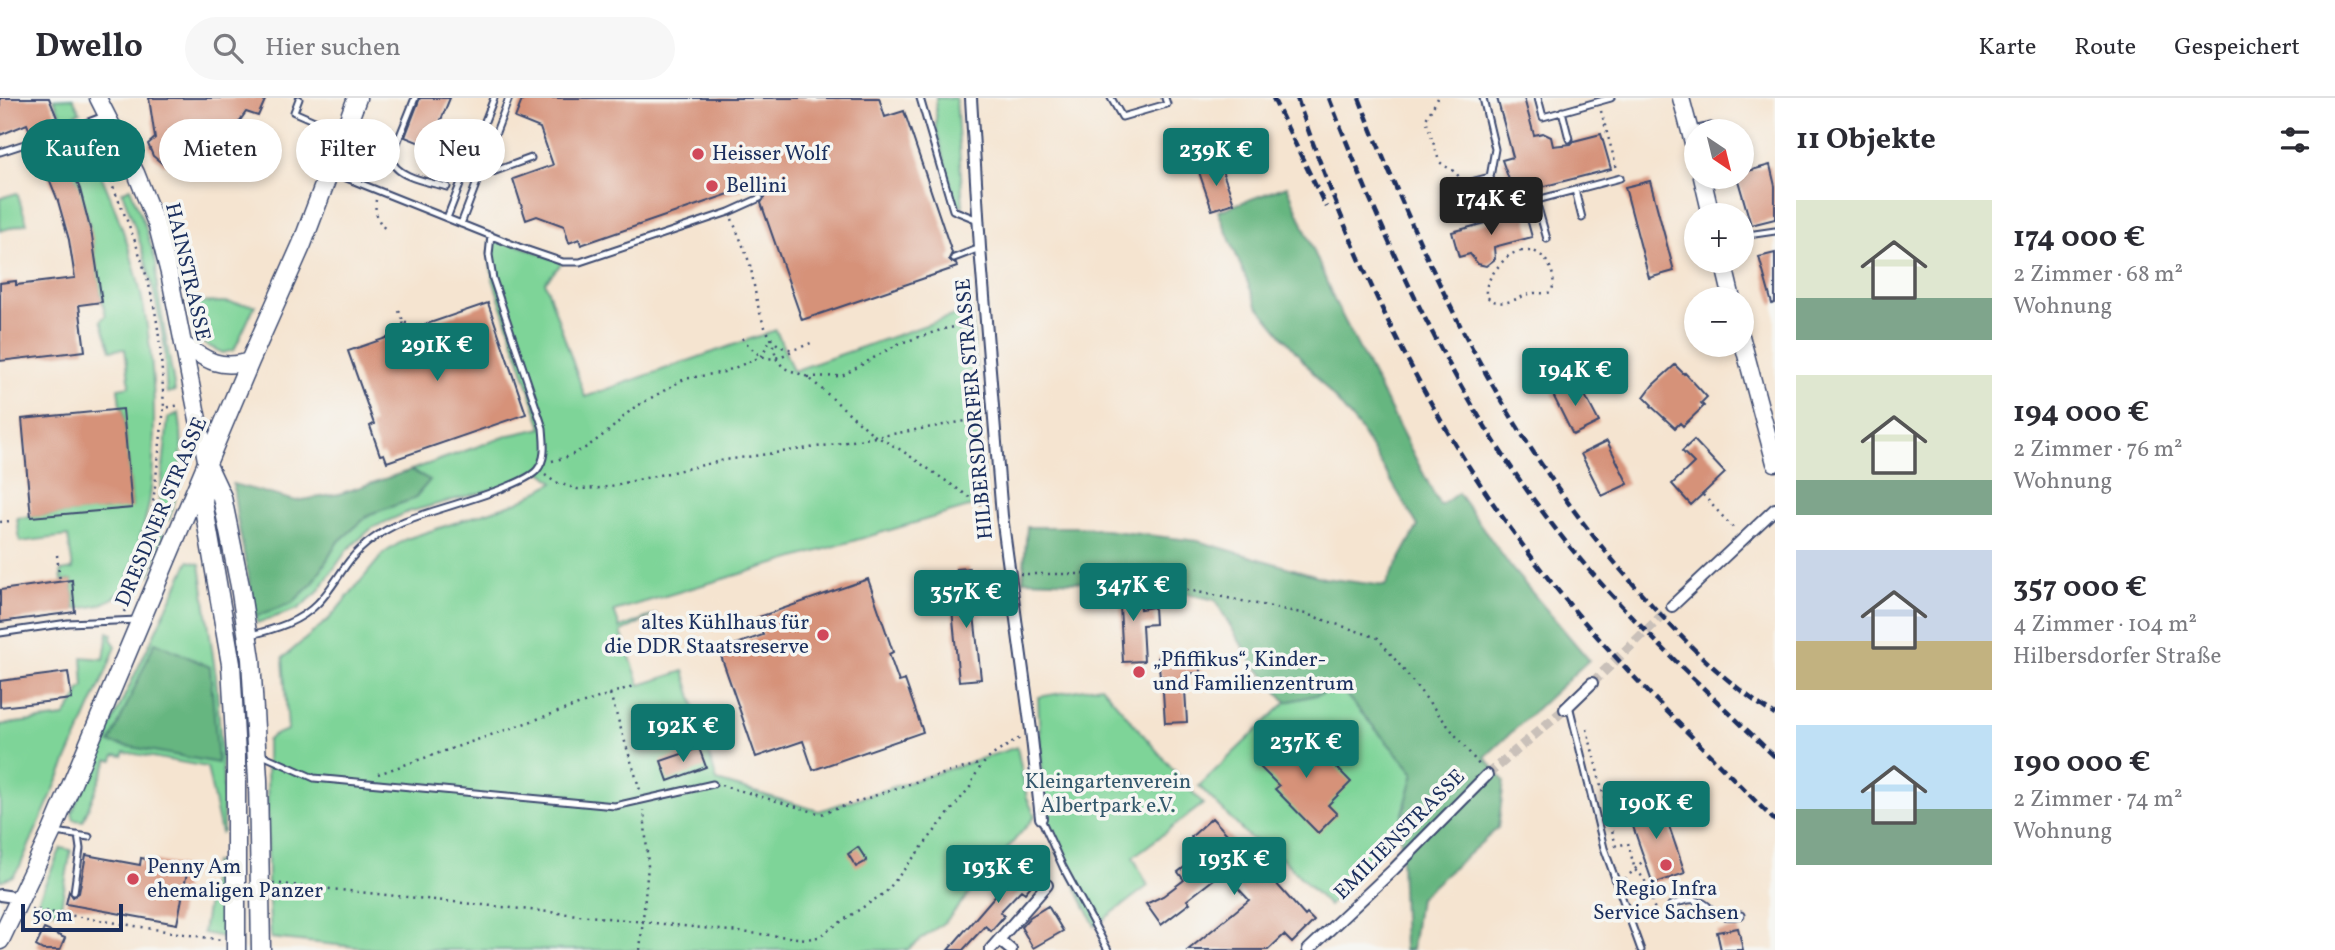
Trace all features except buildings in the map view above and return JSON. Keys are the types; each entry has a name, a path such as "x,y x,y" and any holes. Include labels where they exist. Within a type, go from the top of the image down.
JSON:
{"main road":[{"name":"HAINSTRASSE","path":"98,98 153,211 169,273 207,465"},
{"path":"1681,98 1687,119"},
{"name":"DRESDNER STRASSE","path":"0,940 52,831 327,182"},
{"path":"183,344 208,361 236,365 250,361"},
{"path":"1747,357 1775,463"},
{"path":"207,465 222,497 251,659 261,950"},
{"path":"207,465 203,502 231,664 236,756 236,946"}],"street":[{"name":"HILBERSDORFER STRASSE","path":"971,98 980,248 1002,516 1041,818"},
{"path":"1672,606 1775,509"},
{"path":"1567,707 1592,683"},
{"name":"EMILIENSTRASSE","path":"1308,950 1394,870 1487,775"},
{"path":"990,950 1047,884"},
{"path":"0,895 19,902"},
{"path":"999,940 1011,950"}],"lane":[{"path":"415,98 391,159 393,165 401,172 447,187"},
{"path":"447,218 494,98"},
{"path":"501,119 509,98"},
{"path":"920,98 953,210 979,221"},
{"path":"1111,98 1122,117 1167,104 1165,98"},
{"path":"1483,98 1495,149 1490,177 1499,210"},
{"path":"1538,98 1543,117 1611,98"},
{"path":"299,99 293,112 310,119"},
{"path":"1562,111 1569,139"},
{"path":"97,119 107,115"},
{"path":"0,152 21,145"},
{"path":"505,168 531,159"},
{"path":"1490,177 1463,184 1471,217 1620,178"},
{"path":"357,182 563,262 580,262 729,212 760,198"},
{"path":"461,224 477,182"},
{"path":"1575,190 1582,218"},
{"path":"1536,201 1546,239"},
{"path":"1754,234 1775,230"},
{"path":"247,636 274,629 299,618 317,605 351,559 374,537 402,522 531,476 538,469 545,452 542,428 493,279 489,255 491,235"},
{"path":"954,258 980,248"},
{"path":"0,632 76,622 141,620"},
{"path":"1567,707 1604,848 1641,950"},
{"path":"256,752 314,778 615,806 713,784"},
{"name":"HILBERSDORFER STRASSE","path":"1041,818 1063,867 1108,950"},
{"path":"52,831 89,837"},
{"path":"74,892 80,849 78,835"},
{"path":"1671,905 1690,899 1697,900 1718,916 1741,915"}],"path":[{"path":"1438,98 1426,119 1438,161 1455,170 1463,184"},
{"path":"1598,100 1620,178"},
{"path":"354,106 374,119"},
{"path":"110,182 138,251 154,306 161,353 164,408 150,521 138,573 120,620"},
{"path":"377,190 374,208 382,227 388,231"},
{"path":"729,212 750,264 758,308 777,360 784,368 808,377 874,435 1002,516"},
{"path":"1521,251 1536,253 1543,257 1553,276 1554,286 1551,292 1533,293 1507,302 1492,300 1487,296 1487,281 1509,255 1521,251"},
{"path":"399,311 404,323 401,326 405,337"},
{"path":"808,377 842,376 898,344 944,329 986,321"},
{"path":"404,323 409,323 412,334"},
{"path":"742,338 761,357"},
{"path":"771,338 781,346 794,349"},
{"path":"761,357 771,338"},
{"path":"542,462 567,457 587,447 632,409 684,379 724,373 761,357 777,360 794,349 811,343"},
{"path":"164,408 194,402"},
{"path":"538,469 555,482 577,489 602,488 725,460 830,445 874,435 994,416"},
{"path":"1703,495 1744,538"},
{"path":"0,522 11,521"},
{"path":"150,521 182,526"},
{"path":"57,555 60,581"},
{"path":"1009,574 1083,574 1139,580 1307,614 1378,638 1487,775"},
{"path":"365,783 370,777 633,686"},
{"path":"610,694 643,799 648,866 640,950"},
{"path":"1587,729 1616,846 1628,843 1635,870 1644,878 1655,910"},
{"path":"713,784 821,814 982,763 1031,730"},
{"path":"259,882 807,939 818,937 886,892 970,787 982,763"},
{"path":"1618,886 1645,859"},
{"path":"19,902 236,946"}],"green space":[{"path":"73,98 80,112 62,119 54,99"},
{"path":"936,98 956,98 963,206 956,204 936,128"},
{"path":"76,182 104,182 126,241 136,275 150,347 154,444 149,504 126,587 103,603 75,609 72,580 62,581 61,571 73,569 68,536 20,542 17,518 132,507 123,410 118,388 130,386 125,349 111,350 101,320 106,315 94,248"},
{"path":"1287,186 1334,300 1440,506 1458,493 1512,569 1589,660 1485,757 1504,781 1498,828 1419,898 1412,950 1404,950 1400,825 1414,773 1341,689 1286,702 1250,659 1215,600 1144,584 1023,580 1027,527 1080,527 1198,541 1324,578 1385,586 1418,526 1360,429 1257,305 1218,211"},
{"path":"130,188 156,263 157,287 175,391 167,393 164,344 157,305 142,247 122,192"},
{"path":"17,193 27,223 0,231 0,198"},
{"path":"491,235 563,262 545,282 585,397 776,330 793,371 972,309 986,502 614,611 620,628 657,614 621,632 640,685 684,671 717,781 819,811 1017,747 1027,798 1035,816 947,920 907,950 383,950 271,938 267,741 273,735 288,730 283,658 330,618 384,553 406,539 518,502 554,482 538,469 509,485 408,512 372,528 347,550 317,593 298,609 257,623 256,616 292,603 313,583 337,543 370,514 414,499 429,480 411,470 510,435 542,428 493,279 489,255"},
{"path":"194,303 255,305 234,350 223,353 204,344"},
{"path":"179,413 181,468 169,520 159,514 159,508 168,418"},
{"path":"411,470 430,480 414,499 370,514 337,543 313,583 292,603 256,616 233,484 296,501 339,494"},
{"path":"158,532 164,533 150,575 145,568 153,537"},
{"path":"189,561 200,564 216,677 223,777 223,832 221,833 207,767 125,752 123,756 115,755 113,760 108,760 83,821 74,820 72,813 89,771"},
{"path":"108,632 112,634 111,639 116,646 106,672 20,866 13,876 0,881 0,725 64,717 80,689 84,687 82,657 104,659"},
{"path":"155,642 210,667 218,763 110,743"},
{"name":"Kleingartenverein Albertpark e.V.","path":"1101,686 1203,804 1133,857 1148,886 1095,926 1065,864 1043,800 1038,697"},
{"path":"1341,689 1414,773 1400,825 1329,906 1265,841 1251,839 1199,786 1286,702"},
{"path":"61,848 71,850 60,912 35,907"},
{"path":"214,862 223,864 223,937 203,933"}],"tunnel":[{"path":"1592,683 1672,606"},
{"path":"1487,775 1565,709"}],"railway":[{"path":"1273,98 1326,207"},
{"path":"1297,98 1345,226 1373,289 1403,351 1471,470 1509,527 1577,613 1660,704 1775,821"},
{"path":"1329,98 1376,212 1428,324 1488,431 1521,482 1558,532 1609,592 1775,757"},
{"path":"1359,98 1415,232 1446,296 1513,420 1552,480 1595,538 1672,627 1721,674 1775,715"}],"place":[{"name":"Heisser Wolf","path":"698,154"},
{"name":"Bellini","path":"712,186"},
{"name":"altes Kühlhaus für die DDR Staatsreserve","path":"823,635"},
{"name":"„Pfiffikus“, Kinder- und Familienzentrum","path":"1139,672"},
{"name":"Regio Infra Service Sachsen","path":"1666,865"},
{"name":"Penny Am ehemaligen Panzer","path":"133,879"}]}
